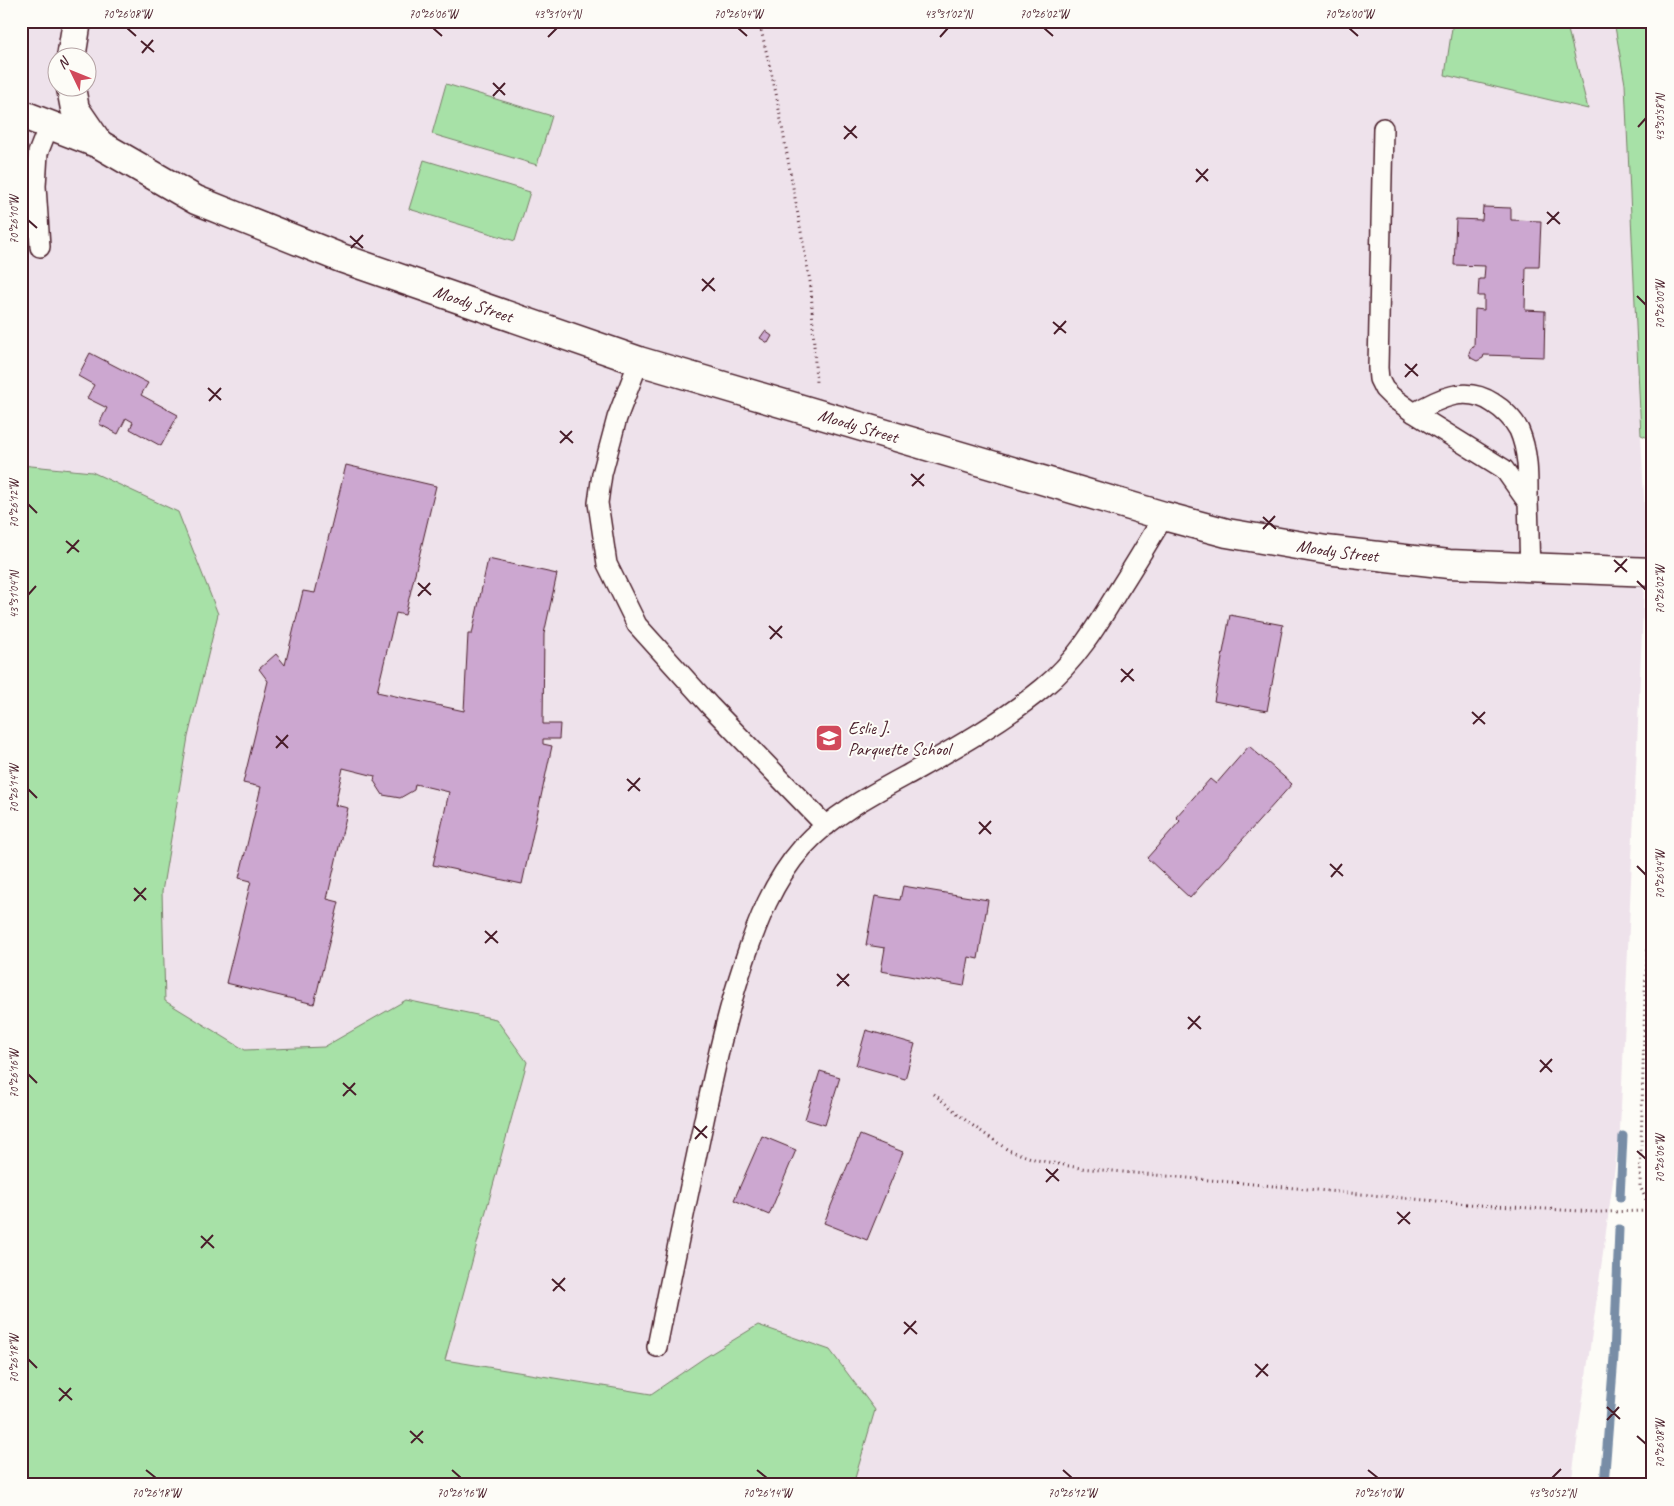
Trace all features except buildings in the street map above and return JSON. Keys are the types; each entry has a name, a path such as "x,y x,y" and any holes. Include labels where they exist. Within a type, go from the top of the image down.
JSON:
{"street":[{"path":"73,48 77,21"},
{"name":"Moody Street","path":"73,98 76,109 99,144"},
{"name":"Moody Street","path":"21,114 99,144 196,200 341,258 639,361 1164,516 1227,533 1326,550 1449,564 1653,572"}],"lane":[{"path":"40,247 36,186 38,154 49,124"},
{"path":"1383,128 1379,379 1384,389 1392,397 1414,413 1504,469 1528,503"},
{"path":"639,361 617,418 602,474 598,503 606,564 637,625 710,706 826,826"},
{"path":"1414,413 1442,398 1470,394 1486,398 1498,406 1518,428 1528,468 1530,568"},
{"path":"657,1347 730,1004 765,904 782,875 803,847 847,810 957,747 1016,709 1045,687 1071,660 1093,632 1164,516"}],"path":[{"path":"759,21 776,93 811,286 816,374 815,413"},
{"path":"1653,860 1645,992 1640,1186 1647,1202 1653,1206"},
{"path":"934,1094 968,1123 1008,1150 1037,1160 1080,1168 1479,1205 1596,1212 1653,1210"}],"shaded area":[{"name":"Eslie J. Parquette School","path":"21,21 1622,21 1646,541 1620,1130 1571,1485 340,1485 21,1068"}],"green space":[{"path":"1453,21 1542,21 1567,26 1588,109 1445,75"},
{"path":"1614,21 1653,21 1653,440 1641,435 1625,84"},
{"path":"446,84 552,116 537,165 432,134"},
{"path":"424,160 530,192 515,241 409,209"},
{"path":"21,465 92,472 178,512 218,614 188,737 162,892 165,1001 245,1050 324,1047 406,1000 496,1019 527,1062 445,1360 651,1394 704,1358 758,1325 830,1350 875,1410 853,1485 21,1485"}],"waterway":[{"path":"1620,1198 1623,1136"},
{"path":"1604,1485 1614,1357 1619,1229"}],"place":[{"name":"Eslie J. Parquette School","path":"829,738"}]}
